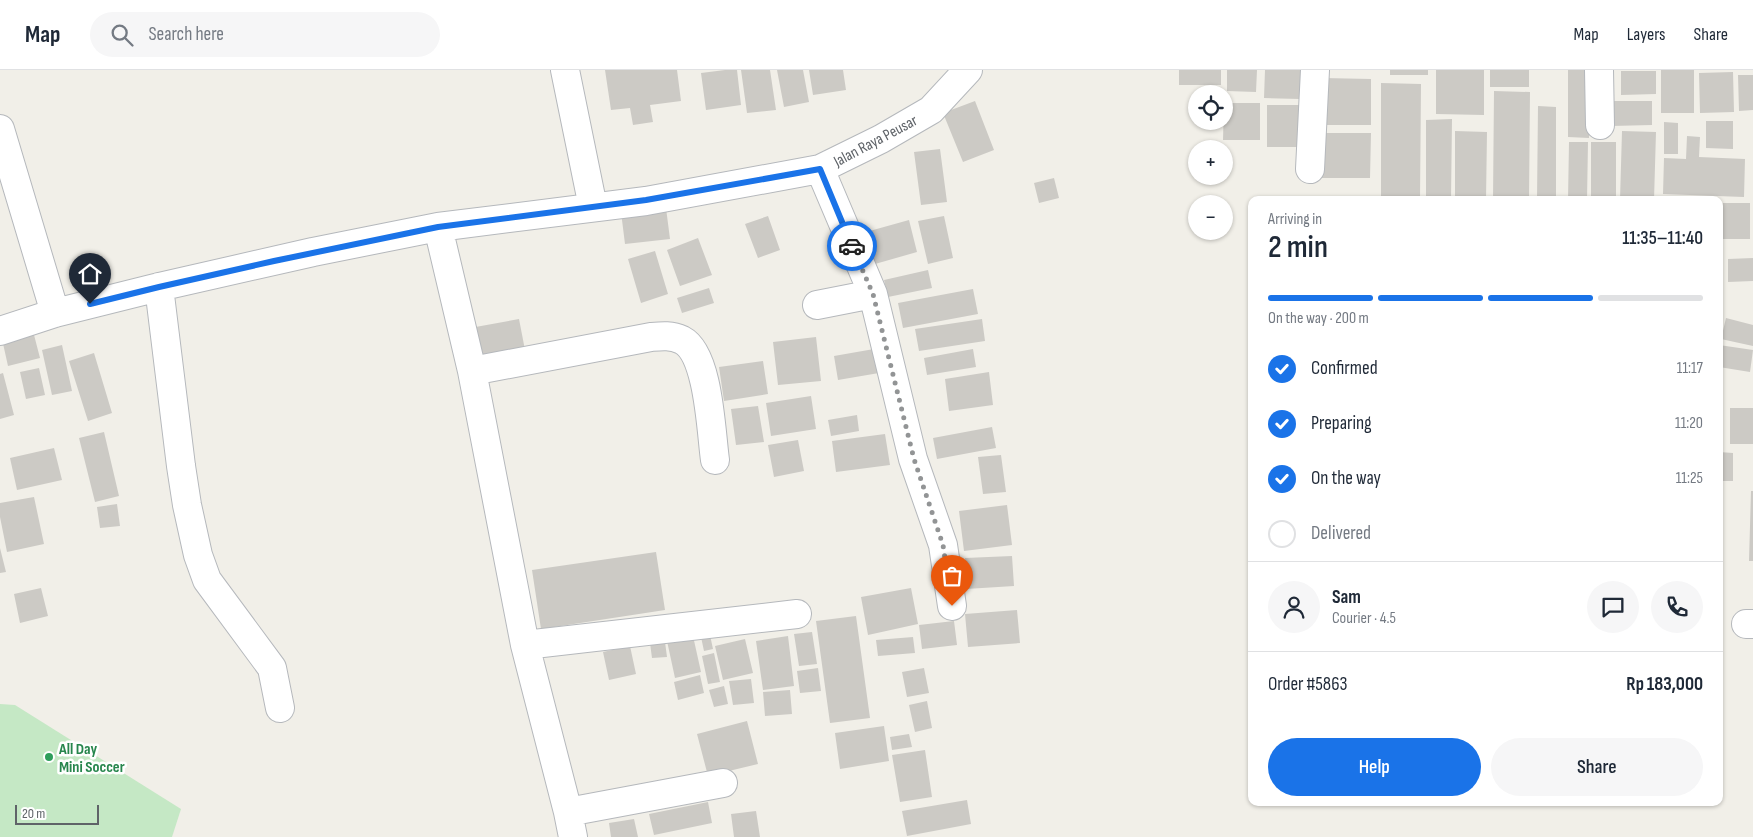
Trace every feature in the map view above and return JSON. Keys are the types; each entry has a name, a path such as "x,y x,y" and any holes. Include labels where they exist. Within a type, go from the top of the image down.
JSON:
{"street":[{"path":"565,70 593,207"},
{"name":"Jalan Raya Peusar","path":"0,331 55,313 159,287 313,252 438,227 646,200 820,169 881,139 930,110 968,70"},
{"path":"1310,169 1315,70"},
{"path":"1599,70 1600,125"},
{"path":"0,129 55,313"},
{"path":"820,169 873,294 914,459 943,545 952,606"},
{"path":"438,227 472,371 526,645 570,824 723,783"},
{"path":"159,287 181,466 198,556 207,580 272,668 280,708"},
{"path":"816,305 873,294"},
{"path":"472,371 651,337 670,336 677,338 684,341 694,352 702,370 708,398 710,430 715,460"},
{"path":"526,645 797,614"}],"green space":[{"name":"All Day Mini Soccer","path":"0,704 15,705 181,809 172,837 0,837"}],"building":[{"path":"605,70 677,70 681,101 650,105 653,122 633,125 630,108 611,110"},
{"path":"737,70 741,105 706,110 701,73"},
{"path":"741,70 770,70 776,110 747,113"},
{"path":"777,70 803,70 809,102 784,107"},
{"path":"809,70 843,70 846,90 813,95"},
{"path":"1179,70 1221,70 1221,85 1179,85"},
{"path":"1227,70 1257,70 1256,92 1233,91 1233,85 1227,85"},
{"path":"1265,70 1300,70 1300,99 1264,98"},
{"path":"1390,70 1428,70 1428,75 1390,75"},
{"path":"1436,70 1484,70 1484,115 1436,114"},
{"path":"1490,70 1529,70 1529,87 1490,87"},
{"path":"1568,70 1590,70 1589,138 1568,137"},
{"path":"1661,70 1694,70 1694,113 1661,113"},
{"path":"1621,71 1656,71 1656,94 1621,95"},
{"path":"1733,72 1734,112 1700,113 1699,73"},
{"path":"1738,75 1753,75 1753,110 1739,111"},
{"path":"1323,78 1371,79 1371,125 1323,125"},
{"path":"1381,83 1421,84 1420,196 1381,196"},
{"path":"1494,91 1530,92 1529,196 1493,196"},
{"path":"975,101 994,150 963,162 943,113"},
{"path":"1611,101 1652,101 1652,125 1611,126"},
{"path":"1233,103 1260,103 1260,140 1223,140 1223,130 1233,130"},
{"path":"1267,105 1300,105 1300,147 1267,147"},
{"path":"1538,106 1556,107 1556,196 1537,196"},
{"path":"1452,119 1451,196 1426,196 1426,120"},
{"path":"1706,121 1733,121 1733,149 1706,148"},
{"path":"1664,122 1678,123 1678,154 1664,154"},
{"path":"1455,131 1487,132 1486,196 1455,196"},
{"path":"1622,131 1656,132 1654,196 1620,196"},
{"path":"1322,133 1371,133 1370,178 1321,178"},
{"path":"1687,136 1700,137 1699,157 1745,159 1744,197 1663,194 1664,158 1686,159"},
{"path":"1569,142 1588,142 1587,196 1568,196"},
{"path":"1591,142 1616,142 1616,196 1591,196"},
{"path":"940,149 947,202 921,205 914,152"},
{"path":"1054,178 1059,198 1039,203 1034,183"},
{"path":"1723,203 1750,203 1750,239 1723,239"},
{"path":"666,208 670,239 625,244 621,212"},
{"path":"768,216 780,250 758,258 745,224"},
{"path":"944,216 953,258 928,264 918,221"},
{"path":"909,220 917,252 875,264 866,232"},
{"path":"698,238 712,275 680,286 667,250"},
{"path":"655,251 668,294 641,303 628,259"},
{"path":"1753,258 1753,281 1728,282 1728,259"},
{"path":"928,270 932,288 888,297 884,280"},
{"path":"709,288 714,303 682,313 677,298"},
{"path":"973,289 978,314 903,328 898,303"},
{"path":"1726,318 1753,325 1753,346 1723,339"},
{"path":"519,319 525,350 476,359 470,328"},
{"path":"982,319 985,341 919,351 915,329"},
{"path":"33,331 40,358 8,366 2,339"},
{"path":"816,337 821,381 778,385 773,342"},
{"path":"62,345 72,391 52,395 42,350"},
{"path":"1723,346 1753,350 1750,372 1723,368"},
{"path":"874,349 879,373 838,380 834,356"},
{"path":"973,349 976,367 927,375 924,358"},
{"path":"94,353 112,413 88,421 69,361"},
{"path":"763,361 768,394 724,401 719,367"},
{"path":"39,368 45,395 26,399 20,372"},
{"path":"989,372 993,405 949,411 945,379"},
{"path":"3,373 14,415 0,419 0,374"},
{"path":"811,396 816,429 771,436 766,403"},
{"path":"758,406 764,442 736,445 731,409"},
{"path":"1730,408 1753,408 1753,444 1730,444"},
{"path":"857,415 859,431 831,436 828,420"},
{"path":"992,427 996,448 937,459 933,438"},
{"path":"104,432 119,496 95,502 79,438"},
{"path":"885,434 890,465 836,472 832,441"},
{"path":"798,440 804,471 774,477 768,445"},
{"path":"54,448 62,480 17,490 10,458"},
{"path":"1723,452 1733,453 1733,481 1723,481"},
{"path":"1001,455 1006,492 983,494 978,457"},
{"path":"1751,491 1753,491 1753,561 1749,561"},
{"path":"34,497 44,544 7,552 0,517 0,503"},
{"path":"117,504 120,526 100,528 97,507"},
{"path":"1007,505 1012,545 964,551 959,511"},
{"path":"0,548 6,572 0,573"},
{"path":"656,552 665,610 541,629 532,570"},
{"path":"1012,556 1014,586 966,589 965,558"},
{"path":"41,588 48,616 20,623 14,594"},
{"path":"911,588 918,624 868,635 861,597"},
{"path":"1017,610 1020,643 968,647 965,614"},
{"path":"856,616 870,718 830,723 816,621"},
{"path":"954,621 957,645 922,649 919,625"},
{"path":"812,632 817,664 799,666 794,634"},
{"path":"710,635 713,649 704,651 701,637"},
{"path":"693,636 701,672 675,678 667,641"},
{"path":"788,636 794,686 763,690 756,641"},
{"path":"913,637 915,653 878,656 876,640"},
{"path":"745,639 753,673 723,680 715,646"},
{"path":"665,642 667,657 652,658 650,643"},
{"path":"630,646 636,674 609,680 603,652"},
{"path":"714,653 720,682 708,684 702,656"},
{"path":"818,668 821,691 800,693 797,671"},
{"path":"924,668 929,693 907,697 902,672"},
{"path":"700,675 704,693 678,700 674,682"},
{"path":"751,679 754,703 733,705 729,681"},
{"path":"724,686 728,704 714,707 709,690"},
{"path":"790,690 792,714 765,716 763,692"},
{"path":"927,701 932,728 915,732 909,705"},
{"path":"747,721 758,764 708,776 697,734"},
{"path":"884,726 889,761 840,769 835,733"},
{"path":"909,734 912,747 892,750 890,737"},
{"path":"925,750 932,797 900,802 892,755"},
{"path":"967,800 971,824 907,836 902,811"},
{"path":"708,802 712,823 654,835 649,814"},
{"path":"756,811 760,837 734,837 731,814"},
{"path":"634,819 638,837 611,837 609,823"}],"way so far":[{"path":"852,246 873,294 914,459 943,545 952,606"}],"place":[{"name":"All Day Mini Soccer","path":"49,757"}],"route":[{"path":"90,304 313,252 438,227 646,200 820,169 852,246"}]}
